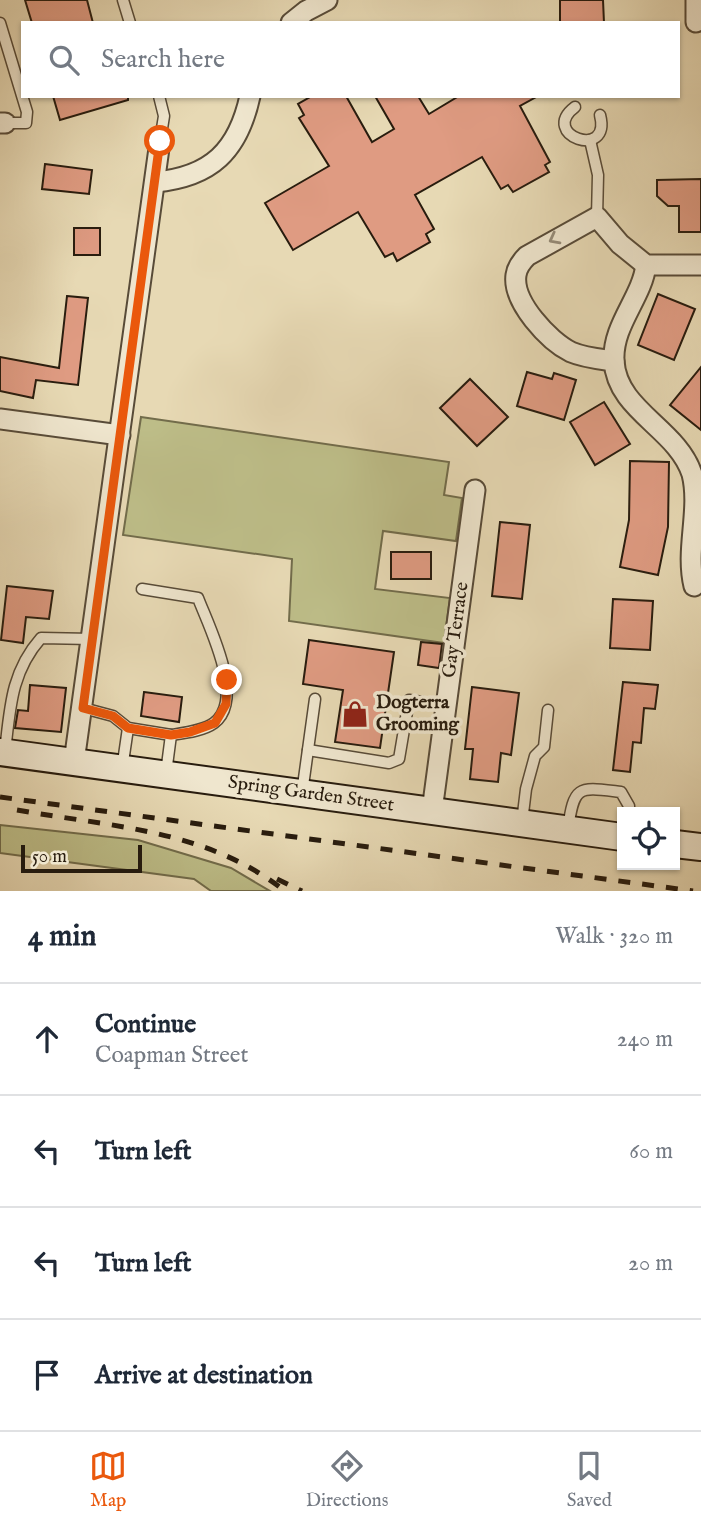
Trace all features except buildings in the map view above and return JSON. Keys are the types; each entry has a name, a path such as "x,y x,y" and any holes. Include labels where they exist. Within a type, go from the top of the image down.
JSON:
{"main road":[{"name":"Spring Garden Street","path":"3,752 617,835"},
{"path":"680,845 701,847"}],"street":[{"path":"294,21 327,0"},
{"path":"696,0 696,22"},
{"path":"155,182 177,180 202,171 222,157 238,135 249,98"},
{"path":"74,762 160,141"},
{"path":"614,361 584,356 555,342 544,332 517,288 516,276 520,264 527,256 597,217 620,244 646,265 701,265"},
{"path":"646,265 644,279 625,315 614,361 620,385 639,409 678,446 693,477 696,505 690,569 694,586"},
{"path":"0,419 120,435"},
{"name":"Gay Terrace","path":"432,811 475,490"}],"lane":[{"path":"123,0 129,21"},
{"path":"0,23 21,92"},
{"path":"2,123 26,123 27,112 23,98"},
{"path":"160,98 164,116 160,141"},
{"path":"575,107 567,116 566,128 568,133 578,140 590,140 599,132 600,115"},
{"path":"590,140 598,175 597,217"},
{"path":"83,708 113,716 128,728 171,735 190,732 215,723 226,704 227,680 198,598 142,589"},
{"path":"3,752 15,684 27,654 41,638 92,639"},
{"path":"302,793 315,699"},
{"path":"308,750 389,763 399,759 409,700 446,706"},
{"path":"522,823 526,789 535,756 544,747 548,710"},
{"path":"122,769 128,728"},
{"path":"166,774 171,735"},
{"path":"568,829 576,795 587,788 621,792 629,807"}],"green space":[{"path":"141,417 449,462 444,495 462,498 456,541 383,531 375,589 450,598 444,643 289,621 292,559 123,535"},
{"path":"0,825 138,840 231,868 270,891 211,891 194,879 0,853"}],"railway":[{"path":"0,797 693,891"},
{"path":"17,810 123,827 191,843 255,870 285,891"},
{"path":"277,879 302,891"}],"place":[{"name":"Dogterra Grooming","path":"355,714"}],"route":[{"path":"160,141 83,708 113,716 128,728 171,735 190,732 215,723 226,704 227,680"}]}
